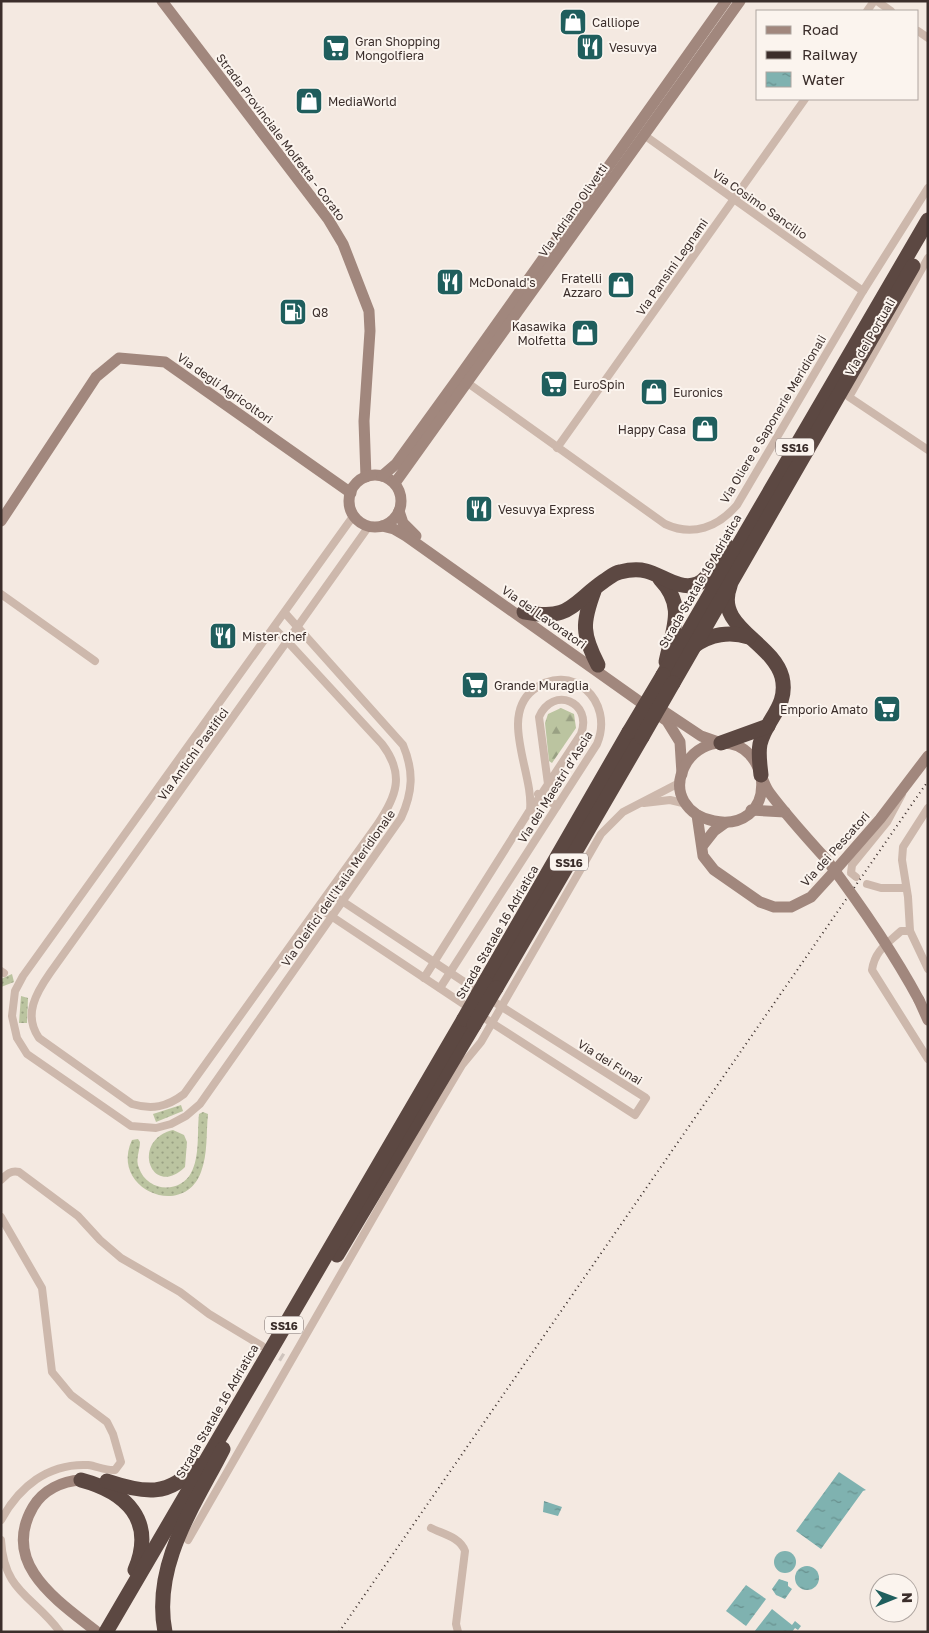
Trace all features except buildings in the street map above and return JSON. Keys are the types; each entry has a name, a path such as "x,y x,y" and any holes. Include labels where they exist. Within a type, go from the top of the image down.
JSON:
{"highway":[{"name":"Strada Statale 16 Adriatica","path":"116,1632 668,679 762,502 928,220"},
{"name":"Strada Statale 16 Adriatica","path":"668,679 694,646 928,240"},
{"path":"524,612 545,616 573,608 595,587 616,572 646,571 688,586 697,584 705,579 726,547 762,502"},
{"path":"737,569 727,594 727,604 739,628 757,641 775,660 782,678 782,697 777,713 768,726 760,744 760,775"},
{"path":"658,576 671,590 677,608 668,679"},
{"path":"595,587 585,617 585,636 598,665"},
{"path":"694,646 704,638 719,635 736,634 757,641"},
{"path":"721,743 768,726"},
{"name":"Strada Statale 16 Adriatica","path":"106,1632 234,1410 469,1022"},
{"name":"SS16","path":"82,1480 100,1479 147,1491 173,1485 186,1476 195,1466 234,1410"},
{"name":"SS16","path":"165,1632 162,1593 168,1560 227,1441"},
{"name":"SS16","path":"82,1480 104,1486 120,1496 134,1513 141,1532 139,1560 106,1632"}],"street":[{"name":"Strada Provinciale Molfetta - Corato","path":"162,1 328,219 343,244 369,311 369,349 364,421 366,477"},
{"name":"Via Adriano Olivetti","path":"395,483 463,380 726,1"},
{"name":"Via Adriano Olivetti","path":"382,476 396,464 463,380 740,1"},
{"path":"875,1 889,10"},
{"name":"Via Pansini Legnami","path":"557,448 804,100"},
{"name":"Via Cosimo Sancilio","path":"644,134 863,291"},
{"name":"Via Oliere e Saponerie Meridionali","path":"463,380 665,524 685,530 713,526 737,505 863,291 928,188"},
{"name":"Via dei Portuali","path":"928,258 849,396 928,450"},
{"name":"Via degli Agricoltori","path":"1,521 96,378 119,358 165,362 350,493"},
{"path":"382,476 395,483 401,496 400,510 402,523 407,533 382,526 369,526 354,515 349,502 350,493 355,485 366,477 382,476"},
{"path":"382,526 391,522 400,510"},
{"name":"Via Antichi Pastifici","path":"200,1104 186,1116 171,1124 156,1128 131,1126 35,1060 22,1048 13,1026 12,1006 15,991 23,976 354,515"},
{"name":"Via Antichi Pastifici","path":"184,1094 172,1103 156,1108 132,1104 39,1038 32,1021 31,1009 34,995 369,526"},
{"name":"Via dei Lavoratori","path":"407,533 524,612 668,718"},
{"name":"Via dei Lavoratori","path":"407,533 668,718"},
{"path":"1,594 95,660"},
{"name":"Via Oleifici dell'Italia Meridionale","path":"200,1104 401,818 409,801 412,780 409,760 403,745 285,613"},
{"name":"Via Oleifici dell'Italia Meridionale","path":"184,1094 330,893 388,809 396,790 396,772 390,755 274,628"},
{"name":"Via dei Maestri d’Ascia","path":"424,978 528,816 531,803 517,727 518,714 523,701 533,690 550,682 563,681 575,683 586,689 594,698 602,715 602,733 558,806 440,988"},
{"path":"528,816 584,728 582,714 573,703 567,700 560,700 546,705 539,717 548,784"},
{"path":"668,718 701,736 721,743 735,745 747,752 756,762 760,775 768,789 785,812 826,859 897,959 928,1020"},
{"path":"668,718 680,742 682,778 687,804"},
{"path":"188,1540 286,1360 462,1065 481,1042 502,1007 601,834 623,812 640,804 682,778 695,753 708,745 721,743"},
{"name":"Via dei Pescatori","path":"698,815 703,856 707,864 720,875 768,906 790,907 811,897 880,819 928,756"},
{"path":"703,845 714,831 725,823 740,818 751,810 761,791 760,775"},
{"path":"856,877 851,873 852,865 899,804 905,785"},
{"path":"529,788 558,806"},
{"path":"640,804 670,800 687,804 698,815 709,821 725,823"},
{"path":"928,808 904,847 902,860 910,931 928,969"},
{"path":"751,810 785,812"},
{"path":"365,841 378,850"},
{"path":"867,884 881,888 906,888"},
{"name":"Via dei Funai","path":"318,908 635,1115 646,1098 502,1007 330,893"},
{"path":"910,931 901,931 878,952 874,957 872,970 928,1059"},
{"path":"1,1180 14,1171 20,1172 78,1216 100,1240 121,1258 180,1292 209,1314 262,1346"},
{"path":"1,1217 42,1288 52,1372 70,1395 107,1422 113,1434 121,1462 115,1470 74,1466 53,1470 37,1477 10,1503 1,1520"},
{"path":"82,1480 59,1485 42,1496 27,1516 22,1535 23,1553 31,1573 42,1588 97,1632"},
{"path":"431,1528 456,1539 462,1544 465,1551 456,1624 458,1632"},
{"path":"1,1540 8,1572 18,1590 52,1621 60,1632"}],"green space":[{"path":"561,708 574,714 576,728 552,763 549,761 545,723 548,714"},
{"path":"12,974 14,982 1,987 1,979"},
{"path":"21,996 28,998 27,1023 19,1023"},
{"path":"181,1105 183,1111 156,1122 153,1114"},
{"path":"203,1112 208,1114 205,1158 201,1172 192,1186 180,1194 166,1196 152,1192 139,1184 131,1172 128,1157 132,1140 138,1139 140,1142 138,1165 143,1176 156,1186 172,1187 186,1180 194,1167 197,1152 199,1114"},
{"path":"173,1130 184,1135 187,1142 185,1167 173,1175 163,1177 155,1172 150,1165 149,1155 152,1145 160,1136"}],"water":[{"path":"839,1472 866,1490 863,1491 821,1549 796,1531"},
{"path":"544,1501 562,1507 558,1516 543,1512"},
{"path":"781,1551 789,1551 796,1558 796,1566 789,1573 781,1573 774,1566 774,1558"},
{"path":"807,1566 815,1570 819,1578 815,1586 807,1590 799,1586 795,1578 799,1570"},
{"path":"779,1579 788,1582 788,1586 792,1589 785,1599 776,1595 772,1589"},
{"path":"746,1585 766,1599 746,1626 726,1611"},
{"path":"772,1609 792,1625 795,1621 801,1626 798,1630 795,1628 792,1632 754,1632"}],"tunnel":[{"path":"270,1350 283,1358"}],"railway":[{"path":"339,1632 928,781"}],"place":[{"name":"Calliope","path":"573,22"},
{"name":"Vesuvya","path":"590,47"},
{"name":"Gran Shopping Mongolfiera","path":"336,48"},
{"name":"MediaWorld","path":"309,101"},
{"name":"McDonald's","path":"450,282"},
{"name":"Fratelli Azzaro","path":"621,285"},
{"name":"Q8","path":"293,312"},
{"name":"Kasawika Molfetta","path":"585,333"},
{"name":"EuroSpin","path":"554,384"},
{"name":"Euronics","path":"654,392"},
{"name":"Happy Casa","path":"705,429"},
{"name":"Vesuvya Express","path":"479,509"},
{"name":"Mister chef","path":"223,636"},
{"name":"Grande Muraglia","path":"475,685"},
{"name":"Emporio Amato","path":"887,709"}]}
